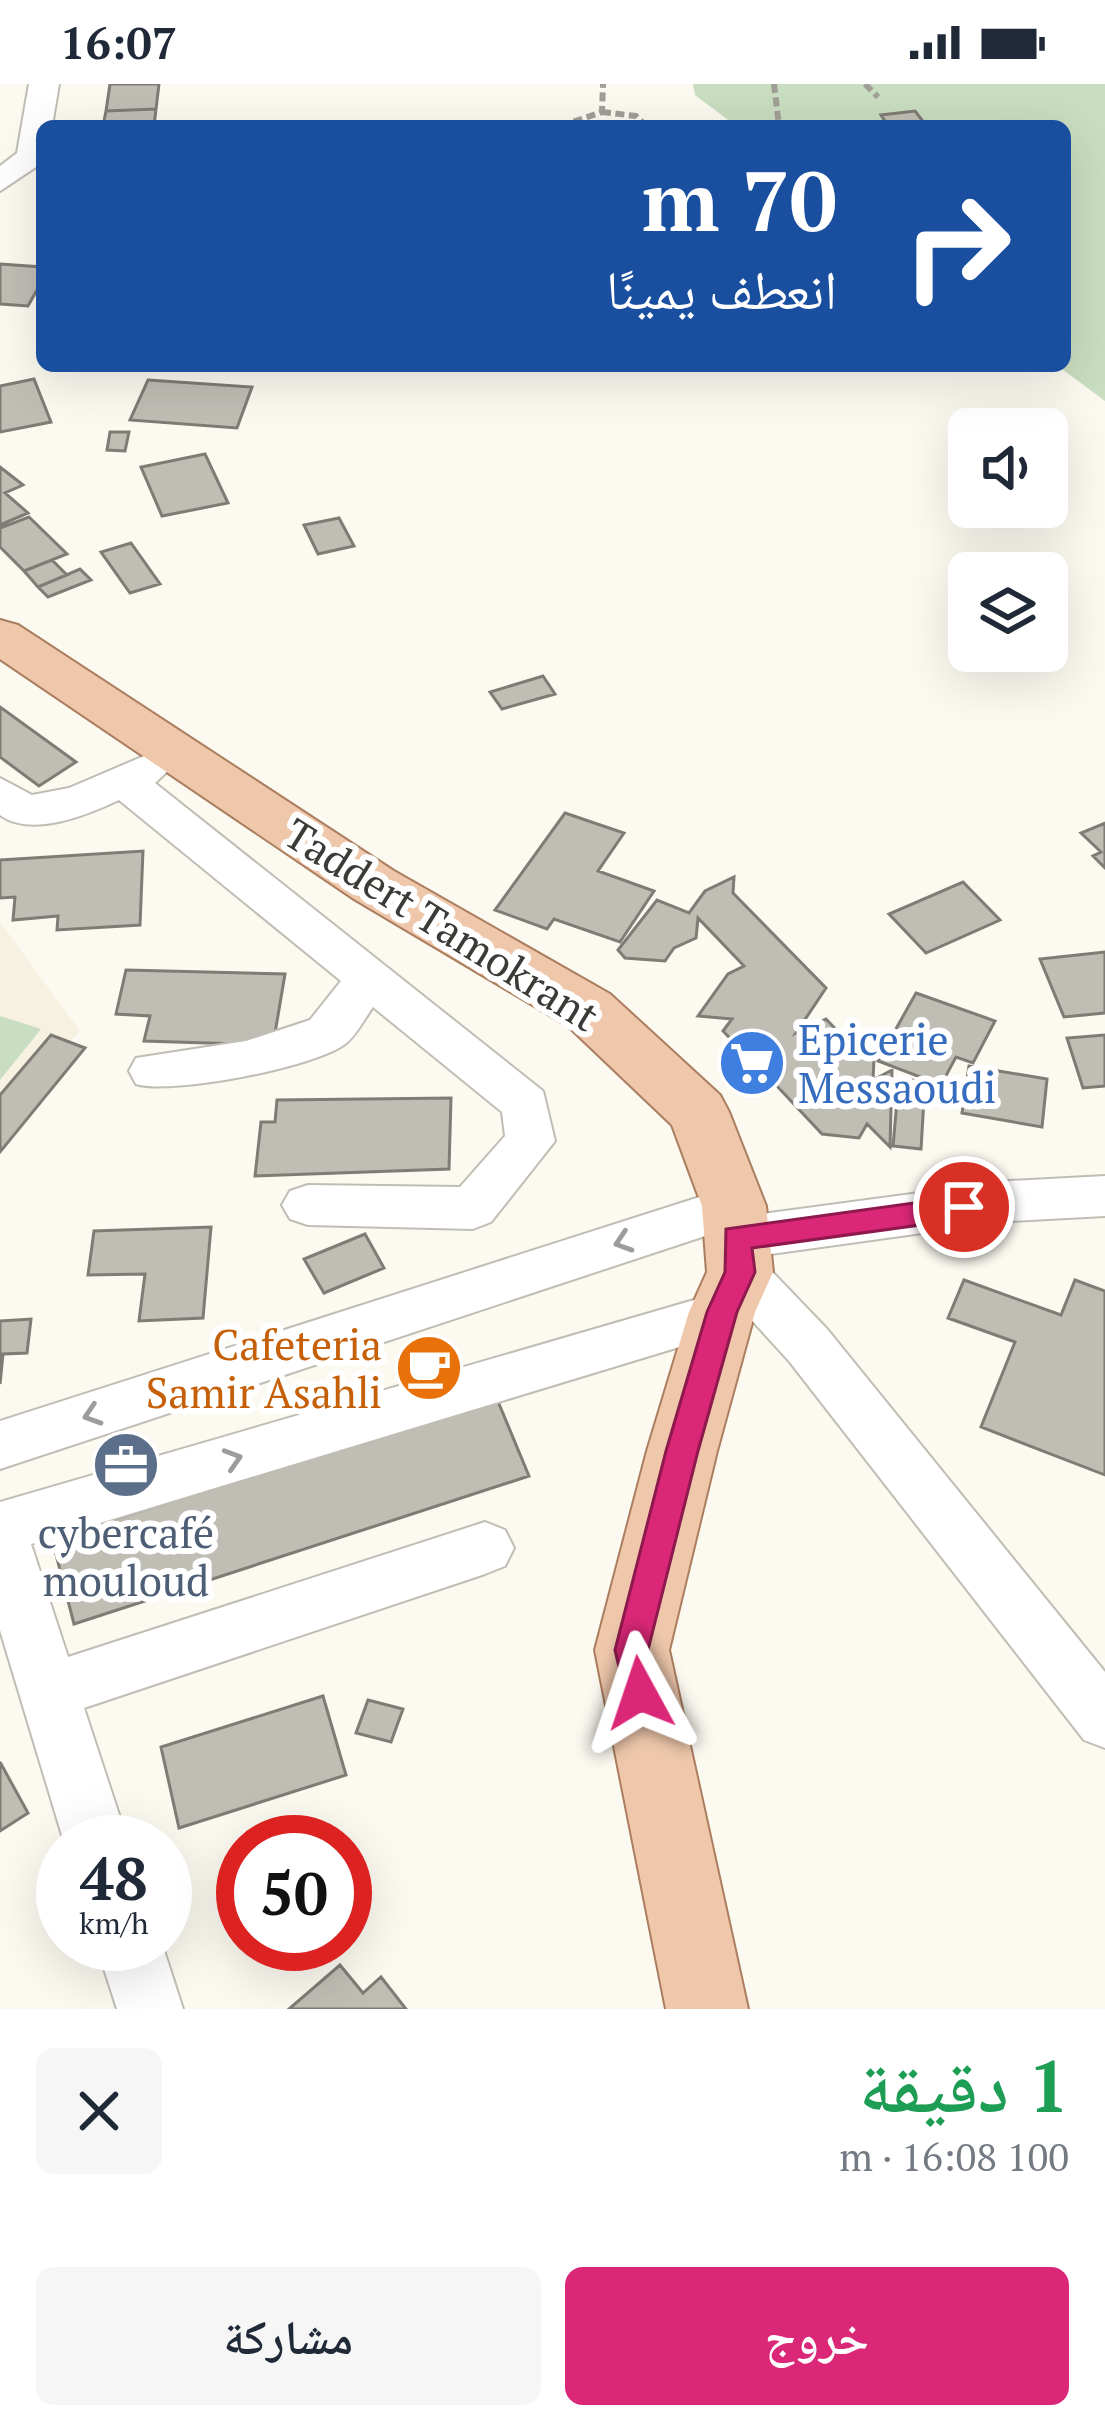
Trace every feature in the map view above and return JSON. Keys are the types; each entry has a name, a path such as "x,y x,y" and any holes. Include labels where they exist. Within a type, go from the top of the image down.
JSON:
{"main road":[{"name":"Taddert Tamokrant","path":"0,636 150,767 374,885 589,1010 698,1112 733,1257"},
{"path":"707,2009 632,1650 733,1257"}],"street":[{"path":"38,120 44,84"},
{"path":"0,182 32,156 36,132"},
{"path":"0,793 25,811 79,801 150,767 369,978 526,1104 530,1141 473,1208 308,1205"},
{"path":"153,1071 246,1059 327,1033 369,978"},
{"path":"0,1445 733,1257 1009,1201 1105,1196"},
{"path":"87,1815 0,1532 733,1257"},
{"path":"733,1257 1105,1719"},
{"path":"47,1692 484,1548"},
{"path":"138,1971 150,2009"}],"path":[{"path":"602,112 603,84"},
{"path":"774,84 778,120"},
{"path":"865,84 878,97"},
{"path":"579,120 602,112 640,120"}],"shaded area":[{"path":"0,922 80,1031 0,1112"}],"green space":[{"path":"693,84 1105,84 1105,401 1066,372 1071,372 1071,120 728,120 695,95"},
{"path":"0,1016 41,1029 0,1080"}],"building":[{"path":"110,84 159,84 156,109 106,111"},
{"path":"156,109 155,120 104,120 106,111"},
{"path":"915,111 922,120 884,120 881,115"},
{"path":"0,264 36,267 36,292 28,306 0,304"},
{"path":"34,379 51,422 0,432 0,386"},
{"path":"148,380 252,387 237,428 130,420"},
{"path":"110,432 129,432 125,451 107,450"},
{"path":"205,454 228,503 162,516 141,467"},
{"path":"0,467 23,485 5,493 28,513 0,525"},
{"path":"29,517 67,554 24,571 0,547 0,528"},
{"path":"339,518 354,546 318,554 304,525"},
{"path":"131,543 160,584 130,593 101,552"},
{"path":"52,560 67,575 38,587 24,571"},
{"path":"80,569 91,580 48,597 38,587"},
{"path":"543,676 555,694 502,709 490,692"},
{"path":"0,707 76,762 39,786 0,757"},
{"path":"565,813 624,833 598,871 654,891 620,942 554,919 547,929 495,910"},
{"path":"1105,823 1105,868 1093,856 1101,852 1081,833"},
{"path":"143,851 140,925 57,930 58,916 13,920 15,897 0,898 0,860"},
{"path":"734,877 733,893 826,988 796,1033 826,1019 847,1041 837,1056 874,1059 873,1080 892,1070 890,1147 867,1124 859,1138 822,1134 760,1068 761,1054 743,1052 723,1031 732,1019 698,1016 728,974 744,966 698,918 696,938 674,948 665,961 625,958 618,950 657,900 689,913 705,891"},
{"path":"963,882 1000,920 926,953 889,914"},
{"path":"1105,952 1105,1013 1064,1017 1040,959"},
{"path":"126,970 285,974 273,1045 144,1041 150,1016 116,1014"},
{"path":"916,993 995,1021 973,1063 956,1057 941,1085 878,1061"},
{"path":"51,1035 85,1048 0,1152 0,1095"},
{"path":"1105,1035 1105,1086 1083,1088 1067,1038"},
{"path":"969,1066 1047,1079 1042,1127 962,1113"},
{"path":"899,1078 925,1082 921,1149 893,1146"},
{"path":"451,1098 449,1169 255,1176 261,1122 275,1122 277,1100"},
{"path":"211,1227 203,1318 139,1321 145,1274 88,1275 94,1231"},
{"path":"365,1234 384,1268 324,1293 304,1259"},
{"path":"964,1280 1061,1315 1075,1280 1105,1291 1105,1475 981,1427 1015,1342 948,1318"},
{"path":"31,1319 27,1353 3,1354 0,1384 0,1321"},
{"path":"497,1399 529,1476 74,1624 52,1539"},
{"path":"323,1696 346,1775 192,1824 192,1815 176,1815 161,1747"},
{"path":"368,1700 403,1709 391,1742 356,1733"},
{"path":"0,1762 28,1813 0,1831"},
{"path":"333,1971 345,1971 363,1993 381,1977 406,2009 289,2009"}],"place":[{"name":"Epicerie Messaoudi","path":"752,1063"},
{"name":"Cafeteria Samir Asahli","path":"429,1368"},
{"name":"cybercafé mouloud","path":"126,1465"}],"route":[{"path":"640,1693 632,1650 682,1451 722,1312 740,1272 737,1238 964,1207"}]}
